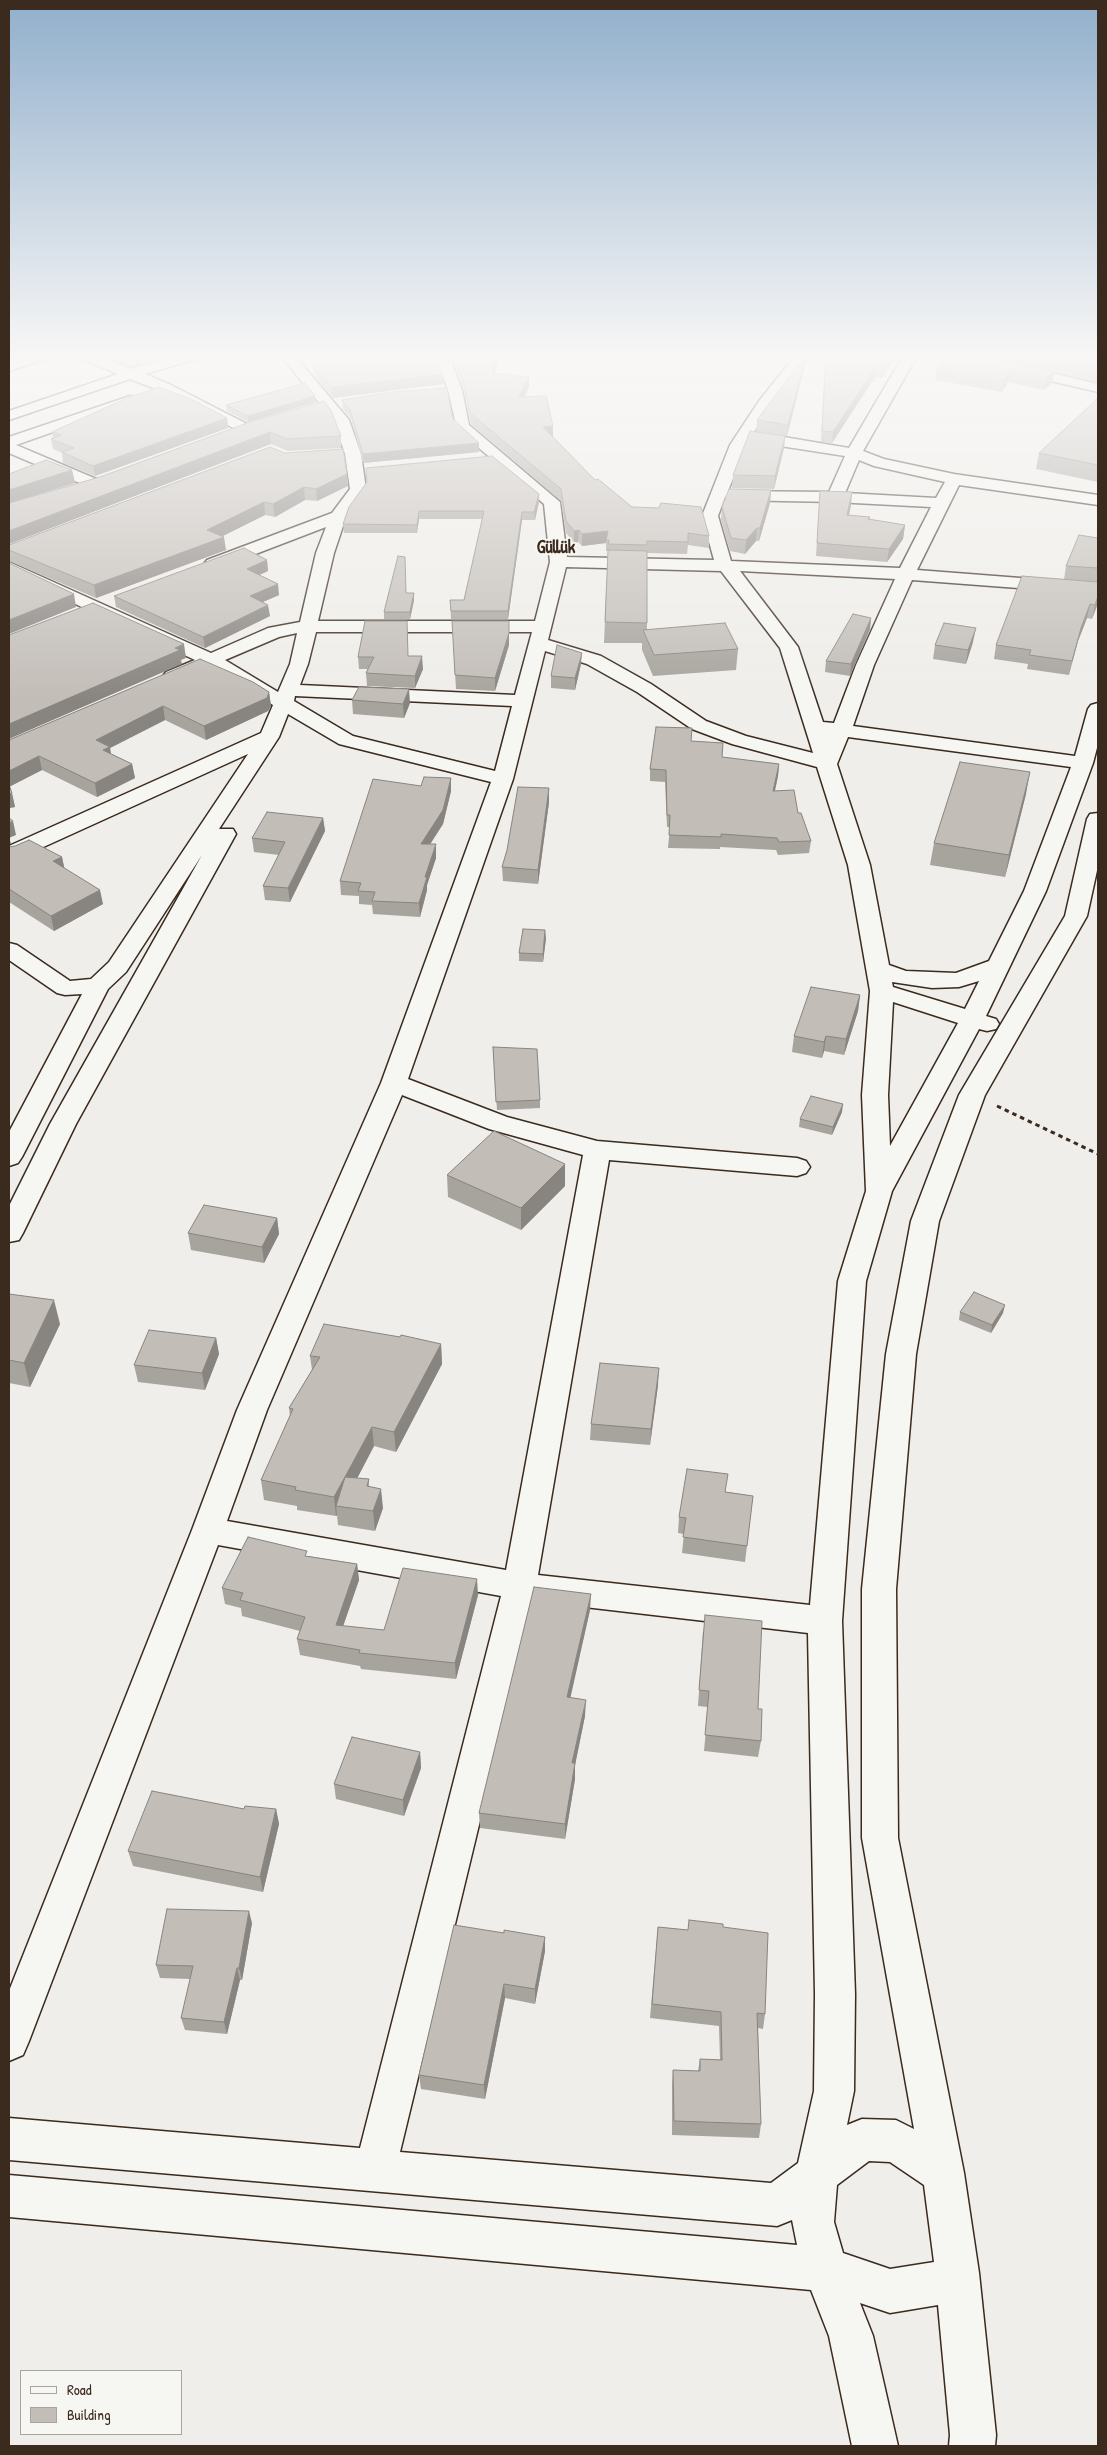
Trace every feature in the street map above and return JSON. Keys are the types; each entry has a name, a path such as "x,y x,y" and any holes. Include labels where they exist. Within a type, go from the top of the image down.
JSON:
{"street":[{"path":"64,471 95,484"},
{"path":"9,1233 63,1124 166,936 250,793 269,737 299,664 325,553 338,517 358,489 352,471"},
{"path":"9,2041 208,1530 252,1410 394,1083 502,779 559,562 552,502 506,471"},
{"path":"729,471 710,516 722,560 789,647 859,865 880,980 875,1095 880,1192"},
{"path":"835,497 846,471"},
{"path":"915,471 954,479 1098,500"},
{"path":"76,490 112,478"},
{"path":"826,763 841,731 865,665 906,574 954,479"},
{"path":"718,495 835,497 942,503"},
{"path":"200,568 338,517"},
{"path":"559,562 727,566 906,574 1098,589"},
{"path":"9,567 98,606 286,696 346,740 502,779"},
{"path":"72,618 117,600"},
{"path":"158,683 274,632 308,626 539,634 594,660 644,688 699,725 739,740 826,763"},
{"path":"286,696 522,700"},
{"path":"875,2446 851,2336 825,2269 813,2222 817,2172 834,2091 835,1994 825,1621 852,1281 880,1192 969,1026 1035,891 1083,764 1098,709"},
{"path":"814,726 1083,764"},
{"path":"9,854 269,737"},
{"path":"9,1154 98,986 118,968 269,737"},
{"path":"972,2446 974,2435 944,2172 880,1838 879,1588 900,1354 925,1222 972,1095 1076,916 1098,819"},
{"path":"9,950 65,988 98,986"},
{"path":"880,980 902,978 932,981 959,980 999,965"},
{"path":"880,980 902,1009 1005,1037"},
{"path":"394,1083 498,1123 597,1150 797,1167"},
{"path":"375,2170 520,1586 597,1150"},
{"path":"208,1530 520,1586 825,1621"},
{"path":"9,2139 777,2205 817,2172 862,2140 896,2142 944,2172"},
{"path":"9,2196 825,2269 890,2291 936,2284 957,2273"}],"path":[{"path":"972,1095 1098,1154"}],"building":[{"path":"18,471 70,471 9,490 9,474"},
{"path":"118,471 168,471 9,531 9,503"},
{"path":"207,471 346,471 347,474 316,489 304,487 273,504 264,502 207,530 224,537 94,585 9,550 9,545"},
{"path":"366,471 510,471 539,494 534,512 522,512 508,611 451,611 450,600 464,600 484,511 419,511 417,525 343,524 349,507 367,482"},
{"path":"539,471 586,471 595,480 598,479 632,507 659,508 661,503 701,507 709,536 688,533 688,542 647,541 647,545 608,544 609,540 606,540 608,531 582,534 579,530 574,531 566,521 561,489"},
{"path":"735,471 776,471 775,476 733,475"},
{"path":"729,489 771,490 760,528 757,528 746,540 731,538 722,507"},
{"path":"820,491 852,492 847,515 870,517 868,519 905,525 889,549 817,543"},
{"path":"1079,535 1098,538 1098,568 1066,566"},
{"path":"244,548 267,560 247,569 278,584 250,596 268,605 203,637 114,596"},
{"path":"608,550 647,551 647,623 605,622"},
{"path":"398,556 405,557 406,593 414,593 410,612 384,612"},
{"path":"9,563 74,594 9,620"},
{"path":"1022,576 1098,582 1098,596 1095,605 1090,604 1072,661 1029,655 1031,650 996,645"},
{"path":"93,603 184,644 175,648 180,650 9,724 9,635"},
{"path":"853,614 871,618 851,664 826,661"},
{"path":"365,621 407,621 408,656 422,656 415,676 366,673 374,657 358,657"},
{"path":"452,621 509,621 509,633 495,678 455,675"},
{"path":"725,623 738,649 654,655 643,630"},
{"path":"944,623 976,628 968,650 935,645"},
{"path":"557,645 582,653 575,678 551,676"},
{"path":"200,659 253,682 269,692 267,698 204,726 163,706 96,740 110,747 103,750 132,764 95,783 39,756 9,771 9,740"},
{"path":"359,687 409,689 403,704 352,700"},
{"path":"656,727 692,728 691,741 723,743 722,757 779,764 773,791 794,790 798,813 801,813 811,841 779,842 777,838 721,834 721,837 669,835 670,815 667,815 666,770 650,769"},
{"path":"960,762 1030,772 1009,855 934,843"},
{"path":"424,777 451,778 443,810 421,844 436,844 419,903 372,901 375,892 358,891 361,883 340,881 373,779 421,786"},
{"path":"518,787 549,788 538,870 502,867 507,850"},
{"path":"267,812 323,818 288,888 263,886 285,842 252,838"},
{"path":"29,840 62,857 53,861 100,890 51,916 9,889 9,847"},
{"path":"523,929 545,930 543,954 519,953"},
{"path":"811,987 860,995 846,1039 826,1036 824,1042 794,1036"},
{"path":"493,1047 537,1049 540,1100 496,1102"},
{"path":"811,1096 843,1104 833,1127 800,1119"},
{"path":"494,1131 565,1164 521,1208 447,1175"},
{"path":"204,1205 277,1218 262,1247 188,1233"},
{"path":"974,1292 1005,1305 992,1325 960,1312"},
{"path":"9,1294 54,1300 24,1363 9,1360"},
{"path":"324,1324 400,1337 401,1335 441,1344 394,1432 372,1427 334,1497 295,1490 296,1487 261,1480 293,1409 289,1408 320,1357 310,1356"},
{"path":"149,1330 216,1338 202,1373 134,1365"},
{"path":"600,1363 659,1368 651,1429 591,1424"},
{"path":"687,1469 728,1474 725,1492 753,1496 747,1546 683,1537 686,1518 679,1517"},
{"path":"345,1477 369,1479 367,1486 381,1489 373,1511 336,1506"},
{"path":"248,1537 307,1551 305,1556 357,1564 336,1625 384,1630 403,1568 477,1579 455,1663 359,1653 360,1650 297,1639 305,1617 240,1600 243,1593 222,1588"},
{"path":"534,1587 591,1594 567,1697 586,1700 572,1763 575,1763 565,1824 479,1813"},
{"path":"705,1615 762,1621 758,1709 762,1709 761,1741 705,1735 709,1691 699,1690"},
{"path":"352,1737 420,1752 403,1800 334,1784"},
{"path":"152,1791 244,1809 245,1806 276,1809 260,1877 128,1851"},
{"path":"167,1909 249,1911 239,1968 237,1968 224,2022 181,2018 193,1966 156,1965"},
{"path":"689,1920 723,1924 723,1927 768,1933 765,2014 757,2013 761,2124 674,2121 673,2070 700,2071 700,2059 722,2060 721,2012 652,2004 658,1927 688,1930"},
{"path":"454,1925 504,1933 504,1930 545,1937 535,1989 504,1984 484,2085 419,2075"}],"district":[{"name":"Güllük","path":"556,548"}]}
